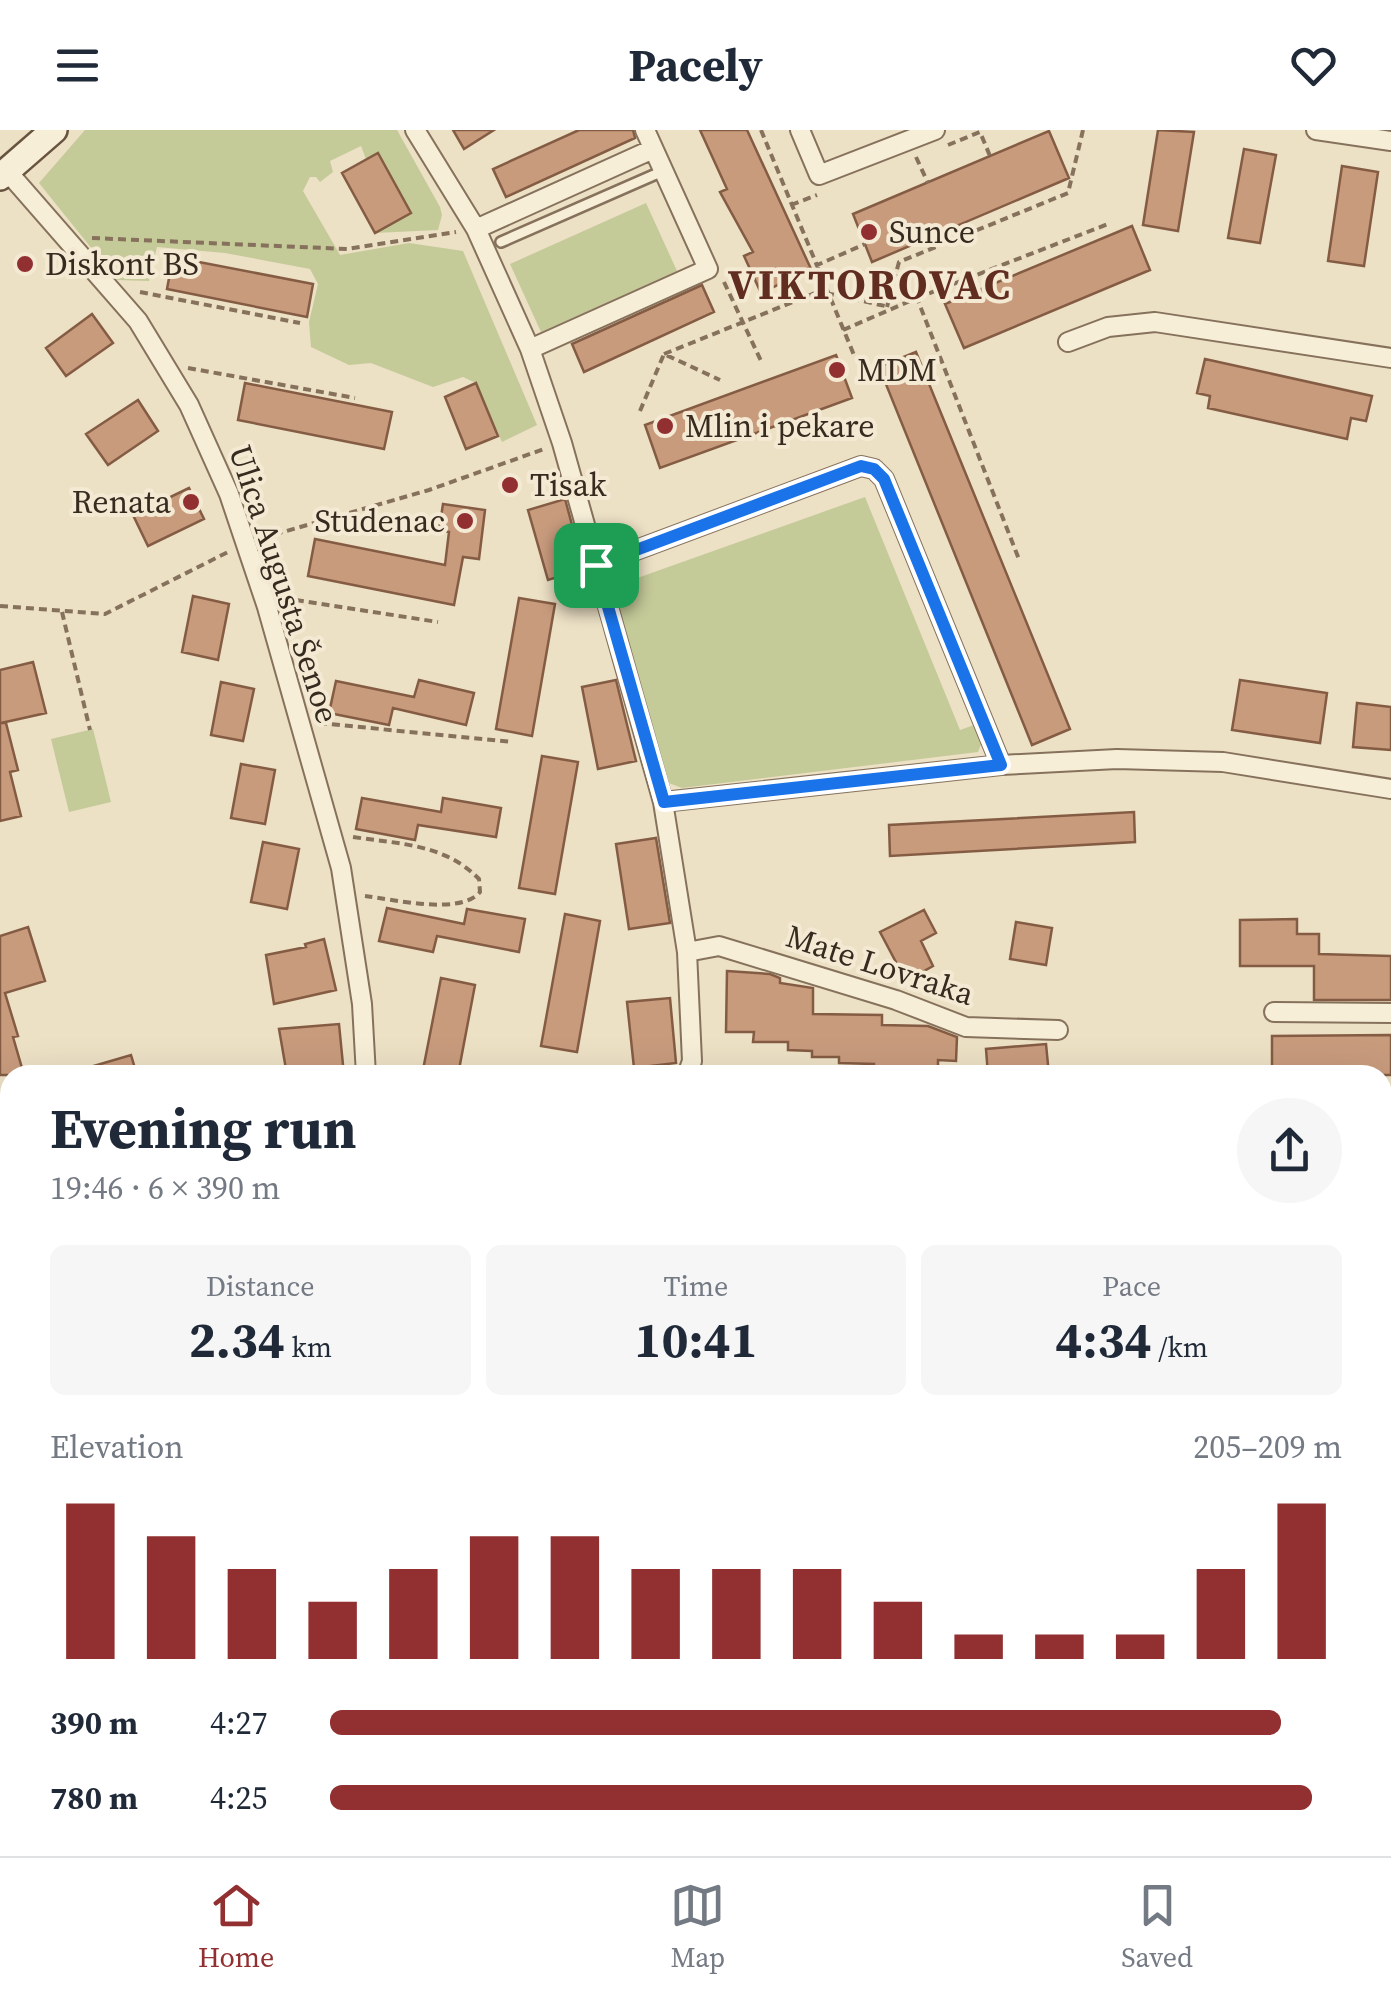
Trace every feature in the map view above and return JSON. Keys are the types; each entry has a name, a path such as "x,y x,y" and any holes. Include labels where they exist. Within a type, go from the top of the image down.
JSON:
{"main road":[{"path":"4,174 54,130"}],"street":[{"path":"415,130 476,229 530,349 562,443 664,802 687,952 691,1065"},
{"path":"530,349 708,269 645,130"},
{"path":"800,130 819,175 935,130"},
{"path":"1316,130 1391,141"},
{"path":"476,229 653,149"},
{"name":"Ulica Augusta Šenoe","path":"4,174 138,321 189,405 229,494 263,595 331,834 345,894 362,1004 365,1065"},
{"path":"1068,342 1108,327 1155,322 1391,358"},
{"path":"596,565 861,466 874,469 884,479 1001,765"},
{"path":"664,802 1001,765 1116,759 1224,762 1391,790"},
{"name":"Mate Lovraka","path":"687,952 719,946 896,1000 966,1028 1058,1030"},
{"path":"1274,1012 1391,1013"}],"lane":[{"path":"501,242 663,171"}],"path":[{"path":"761,130 854,355"},
{"path":"890,308 899,262 1068,192 1083,130"},
{"path":"916,157 928,182"},
{"path":"842,330 1108,224"},
{"path":"63,237 347,249 476,229"},
{"path":"816,266 865,244"},
{"path":"708,269 716,286 724,282 762,363"},
{"path":"106,286 300,323"},
{"path":"640,411 664,354 826,291 890,308"},
{"path":"917,298 1020,562"},
{"path":"664,354 720,380"},
{"path":"164,364 355,398"},
{"path":"0,606 105,614 246,543 429,490 562,443"},
{"path":"263,595 438,622"},
{"path":"62,612 90,730"},
{"path":"299,721 512,742"},
{"path":"331,834 436,850 452,856 479,880 480,892 474,900 456,906 345,894"}],"green space":[{"path":"85,130 397,130 440,207 438,230 375,233 411,213 378,153 366,159 361,146 330,161 333,172 320,182 310,177 303,191 340,255 409,243 463,251 537,425 502,442 476,383 463,377 433,387 371,363 349,365 311,347 309,322 318,284 310,269 225,253 157,247 149,281 117,280 39,183"},
{"path":"646,203 677,271 541,332 510,264"},
{"path":"865,497 960,730 974,725 982,742 978,752 682,788 666,782 612,587"},
{"path":"93,729 111,802 69,812 51,739"}],"building":[{"path":"453,130 494,130 464,149"},
{"path":"579,130 633,130 635,138 506,197 493,169"},
{"path":"700,130 747,130 811,269 761,293 744,256 753,252 720,192 727,189"},
{"path":"1158,130 1194,132 1178,231 1143,225"},
{"path":"1049,131 1069,178 872,262 853,214"},
{"path":"1244,149 1276,155 1260,243 1228,238"},
{"path":"378,153 411,213 375,233 342,173"},
{"path":"1342,166 1378,172 1364,266 1328,261"},
{"path":"1132,226 1150,270 964,348 945,304"},
{"path":"173,257 313,284 307,317 167,289"},
{"path":"702,285 714,312 584,372 572,344"},
{"path":"92,314 113,343 66,376 46,348"},
{"path":"916,352 1070,729 1032,745 879,367"},
{"path":"836,355 852,398 660,468 645,425"},
{"path":"1205,359 1372,396 1366,421 1351,418 1347,439 1208,408 1210,396 1197,393"},
{"path":"245,383 392,412 384,449 238,420"},
{"path":"476,383 498,436 466,449 445,397"},
{"path":"138,400 158,431 108,465 86,434"},
{"path":"189,488 204,519 148,546 133,515"},
{"path":"565,499 584,569 548,580 528,510"},
{"path":"443,504 485,510 479,559 463,557 454,605 308,576 315,539 445,565 449,532 439,530"},
{"path":"193,596 229,604 218,660 182,652"},
{"path":"519,598 555,604 532,736 496,729"},
{"path":"33,662 46,713 1,723 6,723 18,770 10,772 21,816 0,821 0,670"},
{"path":"419,680 474,693 466,725 393,708 389,725 329,713 336,681 414,697"},
{"path":"616,680 636,761 598,769 582,687"},
{"path":"1240,680 1327,693 1320,743 1232,730"},
{"path":"221,682 254,689 243,741 211,735"},
{"path":"1357,703 1391,707 1391,750 1353,747"},
{"path":"542,756 578,762 555,894 519,888"},
{"path":"241,764 275,770 265,824 231,818"},
{"path":"362,798 441,812 443,798 501,808 496,837 418,825 415,840 356,829"},
{"path":"1134,812 1135,842 890,856 889,825"},
{"path":"656,838 670,923 629,929 616,844"},
{"path":"263,842 299,849 287,909 251,902"},
{"path":"387,908 464,924 467,909 525,919 519,952 437,936 433,952 379,941"},
{"path":"924,910 936,933 921,941 933,966 906,981 880,932"},
{"path":"565,914 600,921 577,1052 541,1046"},
{"path":"1297,919 1297,934 1319,934 1319,954 1391,956 1391,1000 1314,1000 1314,966 1240,966 1240,920"},
{"path":"1016,922 1052,928 1046,965 1010,959"},
{"path":"28,927 45,981 5,993 18,1036 13,1037 21,1065 0,1065 0,936"},
{"path":"324,939 336,990 274,1004 266,955"},
{"path":"727,971 770,974 780,978 780,983 813,988 813,1014 882,1015 882,1025 928,1026 957,1037 956,1061 938,1060 938,1065 839,1063 839,1057 812,1057 812,1051 788,1050 788,1042 753,1042 754,1032 726,1032"},
{"path":"441,978 475,985 460,1065 424,1065"},
{"path":"670,998 676,1063 634,1065 627,1002"},
{"path":"339,1024 343,1065 285,1065 279,1029"},
{"path":"1391,1035 1391,1065 1272,1065 1272,1036"},
{"path":"1046,1044 1048,1065 987,1065 986,1049"},
{"path":"131,1055 134,1065 97,1065"}],"place":[{"name":"Sunce","path":"869,232"},
{"name":"Diskont BS","path":"25,264"},
{"name":"MDM","path":"837,370"},
{"name":"Mlin i pekare","path":"665,426"},
{"name":"Tisak","path":"510,485"},
{"name":"Renata","path":"191,502"},
{"name":"Studenac","path":"465,521"}],"district":[{"name":"VIKTOROVAC","path":"870,284"}],"route":[{"path":"861,466 874,469 884,479 1001,765 664,802 596,565 861,466"}]}
